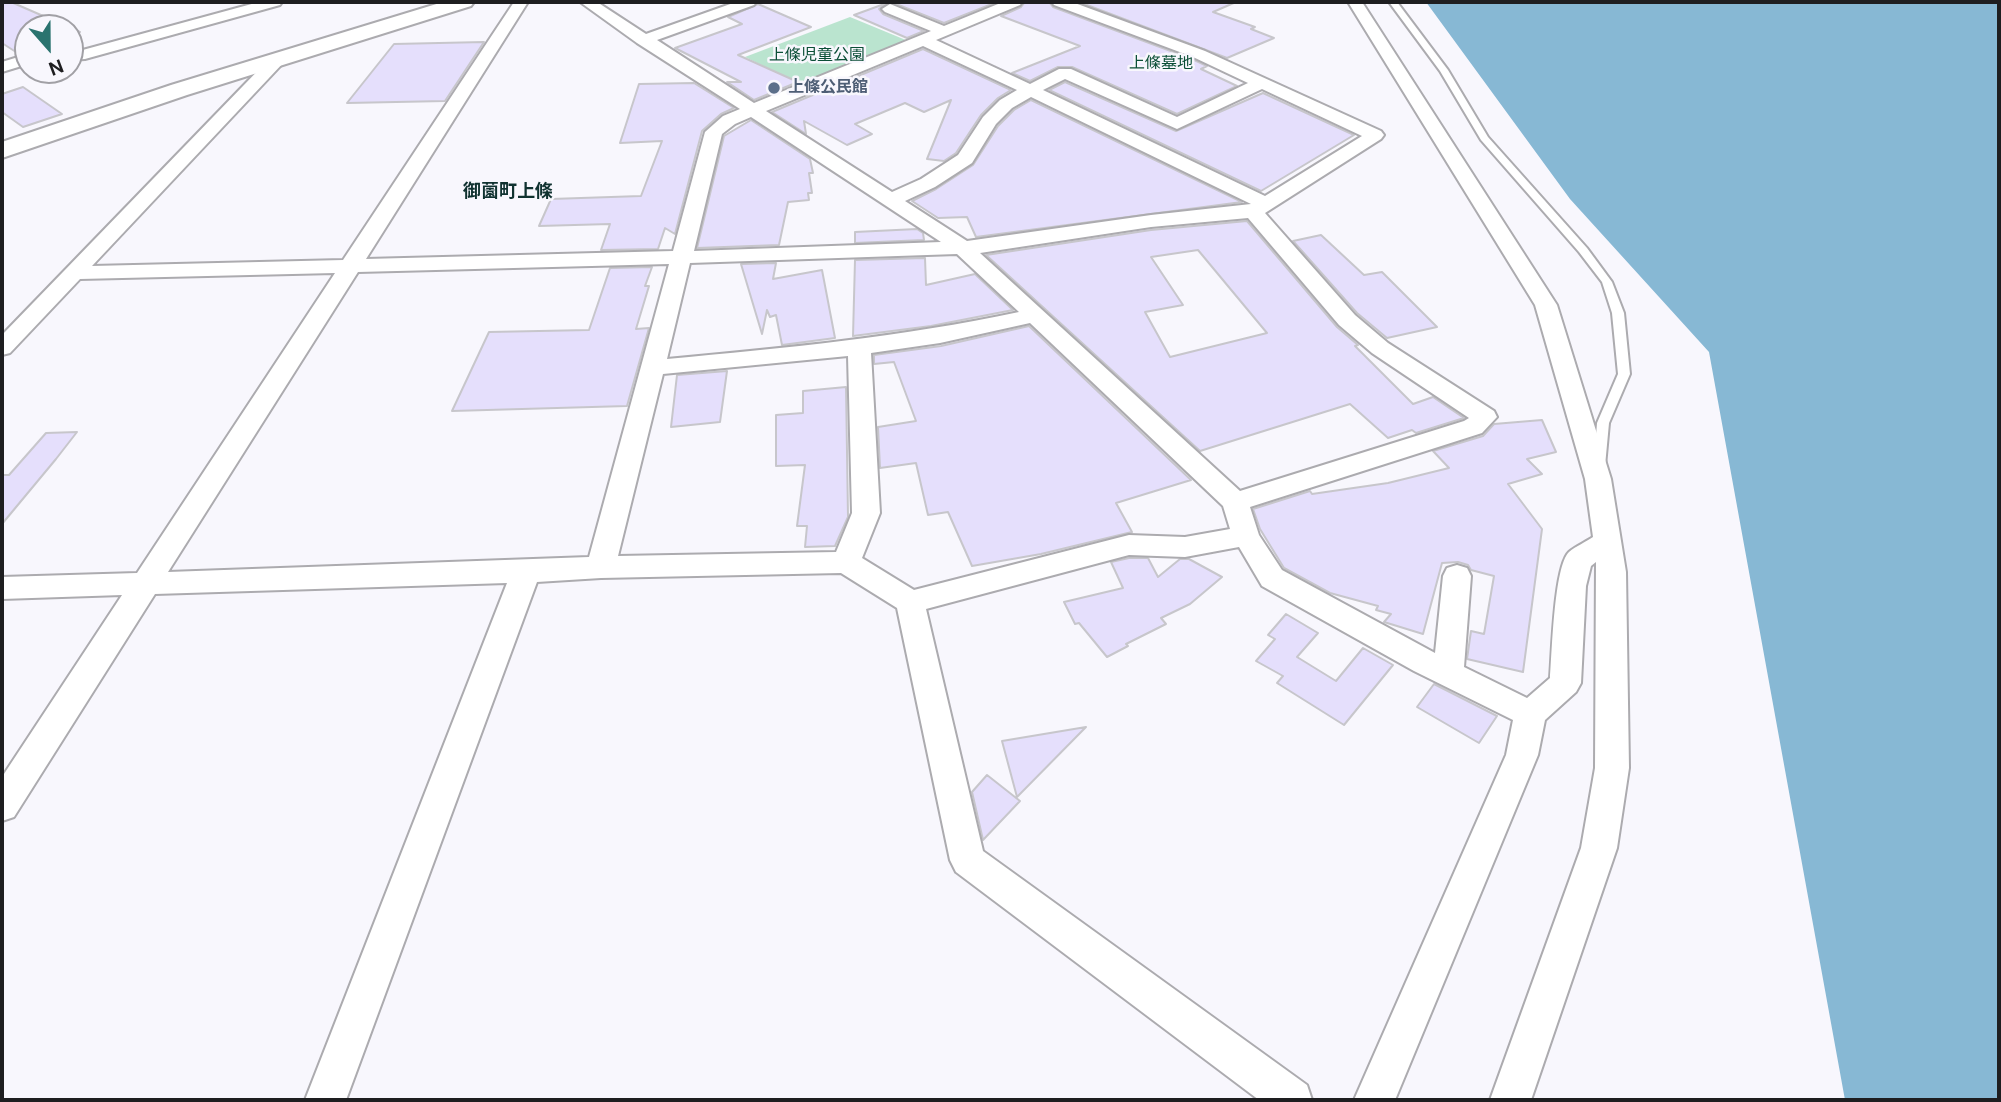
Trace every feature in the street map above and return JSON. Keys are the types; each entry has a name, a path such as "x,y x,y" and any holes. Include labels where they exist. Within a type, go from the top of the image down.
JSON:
{"street":[{"path":"84,55 275,2"},
{"path":"2,150 279,58 464,2"},
{"path":"2,806 522,2"},
{"path":"587,2 962,247 1235,502 1246,536 1272,578 1530,714"},
{"path":"643,40 749,2"},
{"path":"601,567 714,132 729,120 1014,2"},
{"path":"73,273 680,260 988,246 1151,221 1259,208 1375,135 1199,54 1059,2"},
{"path":"1356,2 1546,304 1598,479 1612,572 1612,768 1599,848 1511,1100"},
{"path":"890,9 946,32"},
{"path":"925,41 1030,90 1259,208 1346,320 1380,348 1485,417 1473,427 1235,502"},
{"path":"2,348 279,58"},
{"path":"891,200 928,183 965,159 989,121 1006,104 1065,73 1184,128 1261,83"},
{"path":"652,368 859,348 940,336 1036,315"},
{"path":"846,562 866,513 859,348"},
{"path":"910,602 1129,545 1185,547 1246,536"},
{"path":"1375,1100 1522,755 1530,714 1565,683 1572,586 1578,560 1607,542"},
{"path":"2,588 526,572 601,567 846,562 910,602 968,860 1292,1100"},
{"path":"326,1100 526,572"},
{"path":"1448,673 1457,576"}],"lane":[{"path":"1393,2 1444,70 1484,138 1583,250 1607,282 1618,313 1624,374 1603,423 1598,479"}],"green space":[{"name":"上條児童公園","path":"850,17 913,43 807,87 745,57"}],"water":[{"path":"1426,2 1999,2 1999,1100 1845,1100 1709,352 1570,199"}],"building":[{"path":"2,2 11,2 39,14 14,14 14,51 2,43"},
{"path":"891,2 997,2 944,23"},
{"path":"1025,2 1049,2 1053,7 1192,59 1207,66 1201,69 1237,86 1177,114 1072,67 1058,67 1030,81 1012,73 1080,46 1001,16 1021,7"},
{"path":"1079,2 1236,2 1213,12 1255,27 1251,29 1274,38 1227,58"},
{"path":"887,3 879,9 883,14 924,31 907,38 854,15"},
{"path":"758,4 811,27 738,55 798,82 754,100 727,82 741,82 675,48 742,24 728,17"},
{"path":"484,42 445,101 347,103 394,44"},
{"path":"923,49 1011,90 998,98 981,115 956,153 944,161 927,159 951,100 924,112 905,103 855,124 872,134 847,145 804,121 806,134 772,112"},
{"path":"1065,82 1176,131 1263,93 1354,135 1261,191 1049,90"},
{"path":"694,83 734,108 721,114 702,131 675,234 665,228 658,249 601,250 610,224 539,226 551,199 641,196 662,141 620,143 639,84"},
{"path":"23,87 62,114 23,127 2,112 2,94"},
{"path":"1031,100 1242,202 976,237 967,217 938,218 912,201 973,165 998,126 1014,110"},
{"path":"751,120 810,159 813,173 809,173 812,193 808,193 809,200 788,202 779,245 697,248 724,136"},
{"path":"1247,221 1337,327 1358,345 1355,346 1413,404 1433,397 1464,418 1416,433 1412,430 1388,438 1350,404 1200,451 986,255 1151,230","holes":["1198,250 1267,333 1170,357 1145,312 1183,305 1151,257"]},
{"path":"917,229 923,233 924,240 855,243 855,232"},
{"path":"1321,235 1364,275 1382,272 1437,327 1387,338 1357,313 1293,241"},
{"path":"925,258 926,285 975,274 1013,310 931,326 853,336 855,260"},
{"path":"776,263 773,279 822,270 835,338 782,345 776,315 770,317 767,310 762,334 741,264"},
{"path":"652,267 636,329 649,328 627,406 452,411 489,332 589,330 610,268"},
{"path":"1029,326 1191,480 1116,503 1132,532 1041,554 972,566 948,512 928,515 916,463 880,468 878,427 916,421 894,362 874,364 874,355 941,346"},
{"path":"727,371 720,422 671,427 677,375"},
{"path":"846,387 848,517 835,546 805,547 807,526 797,526 805,465 776,466 776,415 803,413 803,391"},
{"path":"1542,420 1556,452 1527,459 1542,474 1508,484 1542,529 1523,672 1467,659 1471,631 1484,634 1494,576 1471,570 1468,565 1458,562 1442,563 1423,634 1384,622 1391,614 1376,610 1378,606 1330,593 1284,568 1260,529 1253,509 1310,491 1312,494 1388,483 1449,468 1433,451 1483,436 1494,424"},
{"path":"77,432 2,524 2,475 9,475 46,433"},
{"path":"1148,558 1158,577 1180,559 1189,559 1222,577 1190,604 1161,618 1166,624 1107,657 1079,623 1075,624 1064,602 1123,588 1111,562"},
{"path":"1286,614 1318,633 1297,657 1336,681 1363,648 1393,665 1344,725 1277,683 1283,676 1256,661 1275,639 1268,635"},
{"path":"1434,684 1497,716 1479,743 1417,707"},
{"path":"1086,727 1017,797 1002,741"},
{"path":"987,775 1020,801 983,840 972,792"}],"place":[{"name":"上條公民館","path":"774,88"}],"district":[{"name":"御薗町上條","path":"508,192"}],"park label":[{"name":"上條墓地","path":"1161,64"}]}
